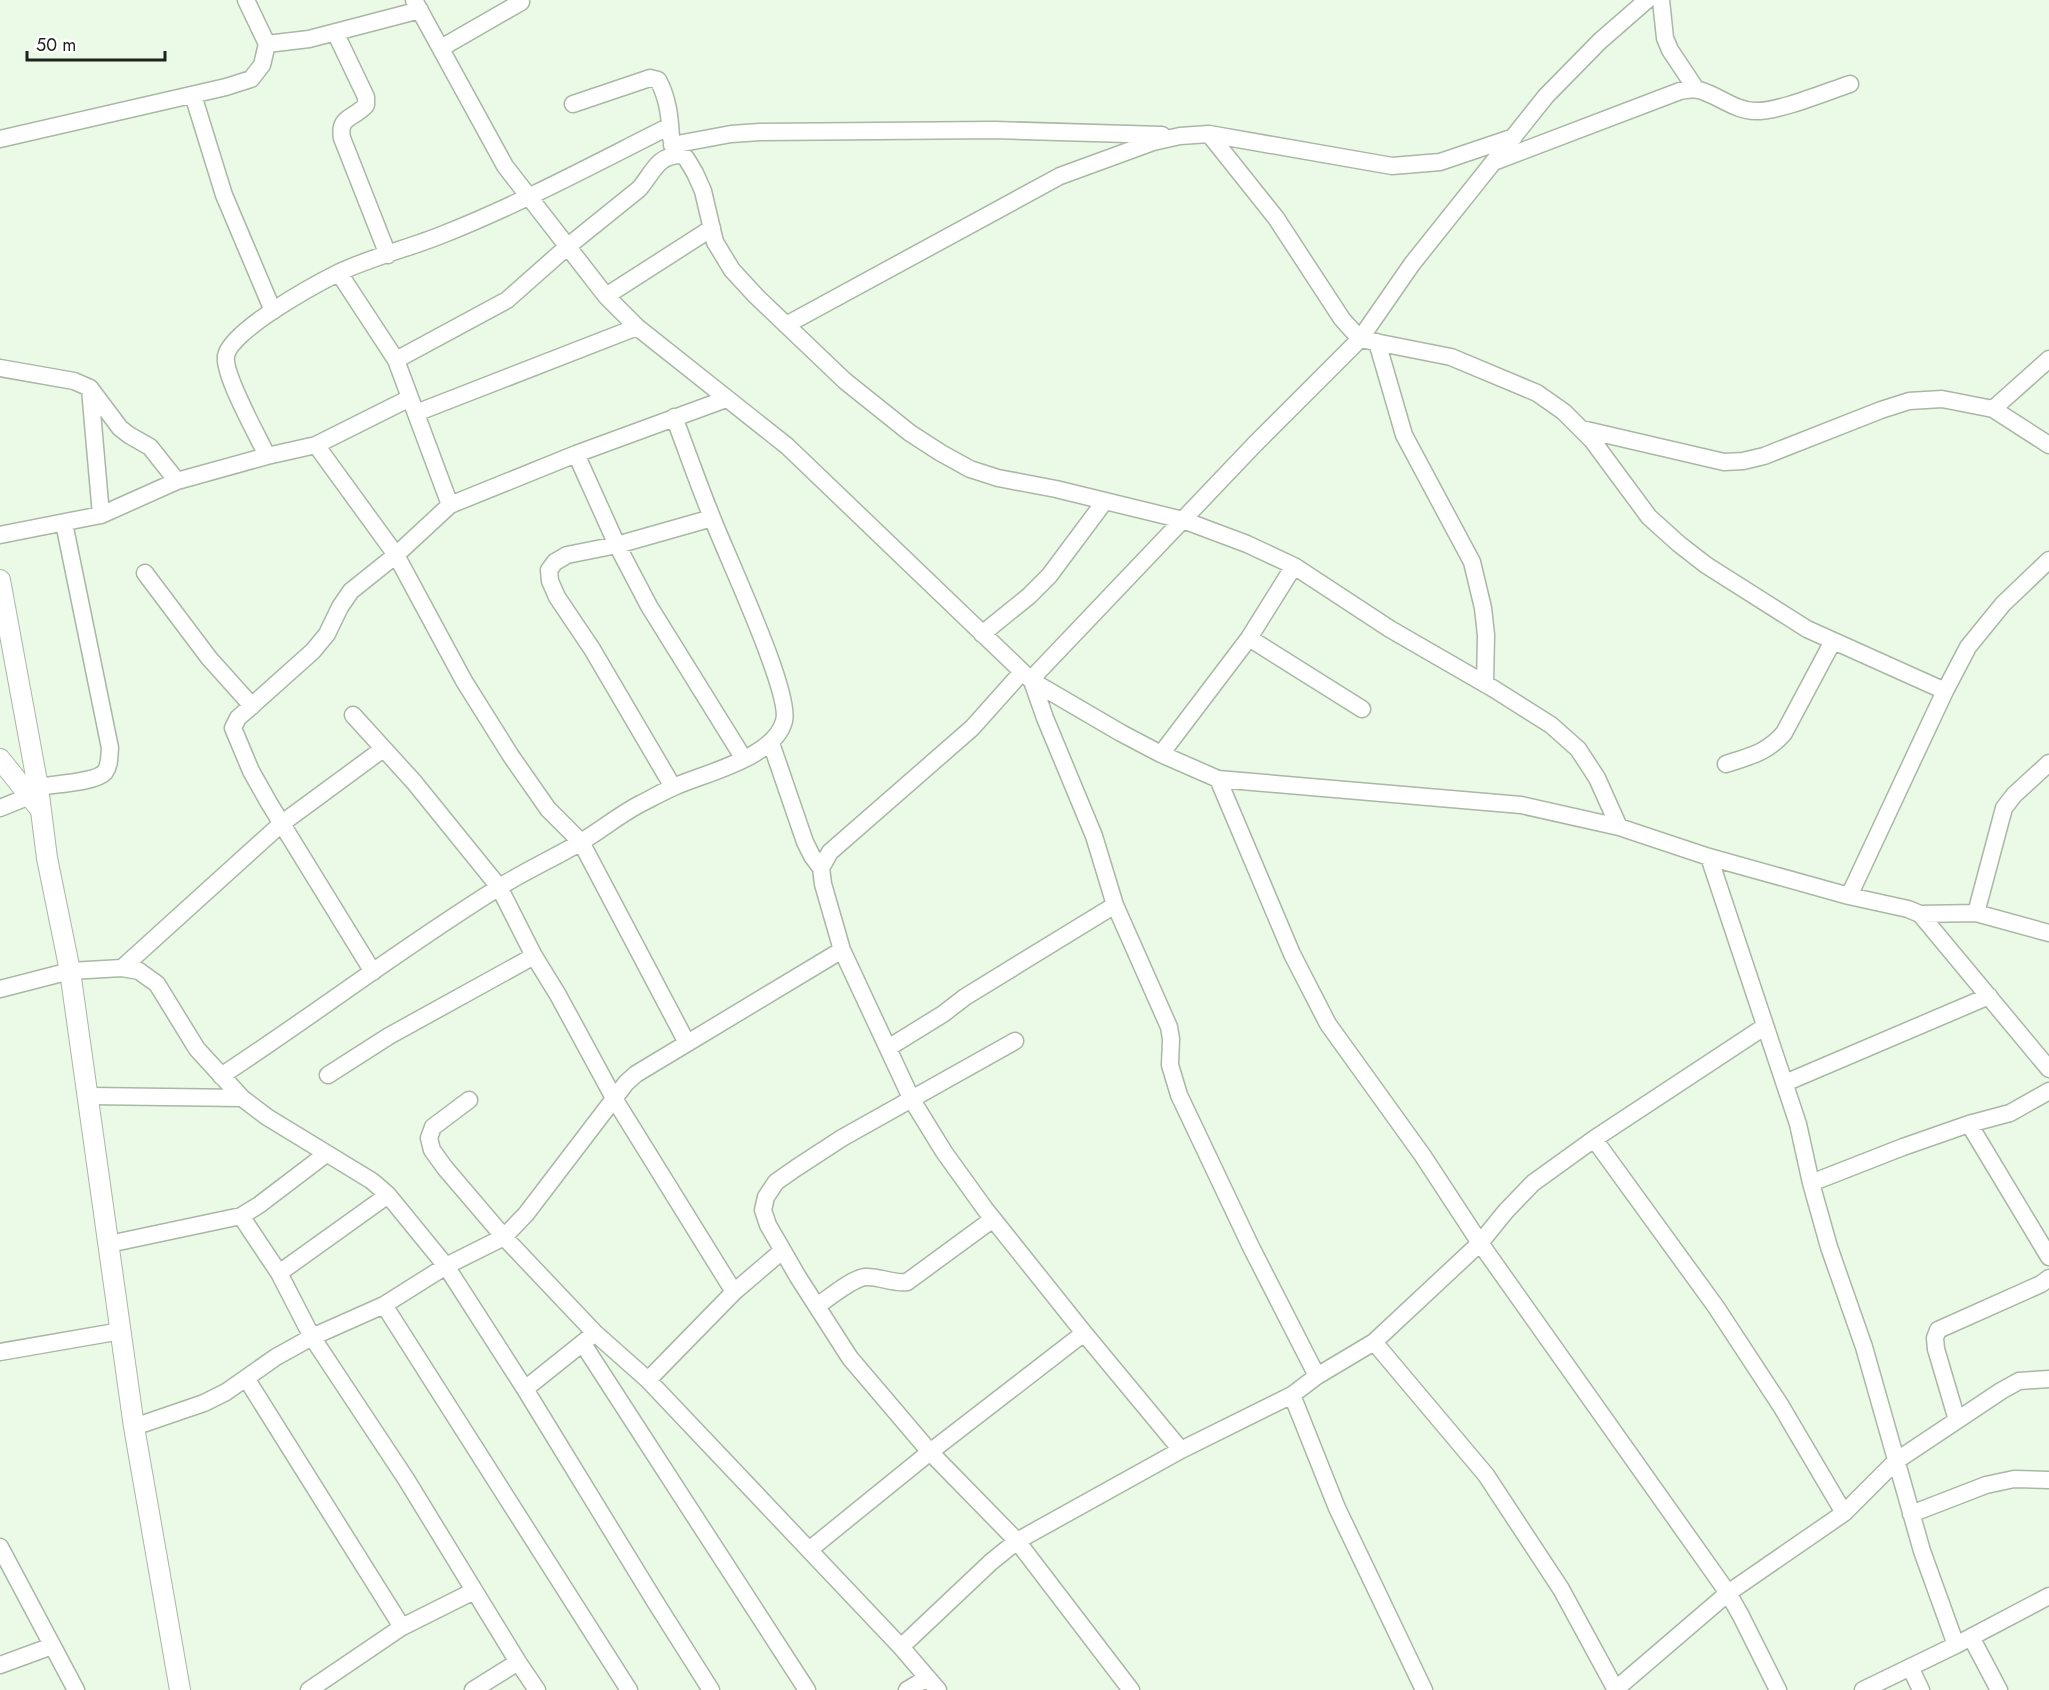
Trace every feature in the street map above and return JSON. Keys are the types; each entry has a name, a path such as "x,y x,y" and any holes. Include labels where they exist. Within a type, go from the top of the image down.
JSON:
{"street":[{"path":"0,139 194,95 251,79 262,65 267,44 246,0"},
{"path":"821,868 831,852 1027,677 1038,672 1255,444 1335,367 1369,340 1412,264 1554,88 1600,41 1647,0"},
{"path":"1661,0 1665,38 1670,50 1696,89"},
{"path":"441,48 521,2"},
{"path":"267,44 286,43 335,32 417,5 506,166 606,296 637,327 787,446 1027,677 1161,754 1218,780 1521,804 1618,827 1709,857 1849,897 1908,909 1920,914 1976,913 2049,933"},
{"path":"335,32 366,96 366,105 340,128 342,138 388,255"},
{"path":"573,104 650,78 658,80 663,88 669,111 673,150"},
{"path":"1495,162 1680,91 1696,89 1741,109 1755,111 1772,109 1850,84"},
{"path":"194,95 224,195 273,311"},
{"path":"267,456 228,373 226,355 236,339 273,311 339,273 445,234 529,196 670,126"},
{"path":"396,360 507,300 567,247 639,189 648,179 656,164 673,150 731,134 995,130 1180,136 1209,134 1392,166 1440,162 1514,137"},
{"path":"1209,134 1276,218 1342,319 1369,340 1451,357 1537,393 1564,412 1592,440 1649,517 1706,565 1807,629 1945,691"},
{"path":"786,325 1060,176 1153,142 1180,136"},
{"path":"673,150 687,158 695,173 703,191 715,242 732,270 845,381 910,433 970,469 998,478 1183,520 1247,544 1294,566 1390,629 1551,725 1578,748 1597,778 1618,827"},
{"path":"606,296 712,228"},
{"path":"339,273 396,360 450,505"},
{"path":"0,535 101,515 177,481 316,445 413,405 637,327"},
{"path":"1369,340 1404,435 1473,562 1486,635 1485,684"},
{"path":"1993,409 2049,358"},
{"path":"0,368 74,381 90,388 120,428 150,447 177,481"},
{"path":"90,388 101,515"},
{"path":"373,972 281,824 251,771 233,728 238,718 313,651 327,634 340,607 351,591 396,555 450,505 576,454 726,399"},
{"path":"1581,429 1724,462 1743,461 1764,456 1881,410 1910,401 1942,399 1993,409 2049,445"},
{"path":"221,1076 499,887 580,842 636,806 674,787 744,759 771,743 784,723 786,711 783,699 674,417"},
{"path":"316,445 396,555 464,681 511,756 548,809 580,842 687,1043"},
{"path":"576,454 617,545 649,606 744,759"},
{"path":"982,634 1029,596 1049,576 1105,501"},
{"path":"674,787 598,659 557,597 549,581 549,570 555,562 567,555 617,545 712,518"},
{"path":"0,808 94,778 104,773 109,763 110,748 64,523"},
{"path":"1849,897 1945,691 1968,647 2003,604 2049,560"},
{"path":"1161,754 1249,638 1294,566"},
{"path":"145,573 209,658 252,706"},
{"path":"0,580 36,797 70,971 134,1427 180,1690"},
{"path":"1249,638 1362,709"},
{"path":"1726,764 1773,746 1784,733 1833,641"},
{"path":"1027,677 1094,836 1115,905 1169,1027 1170,1065 1179,1095 1251,1247 1317,1376"},
{"path":"353,715 414,782 499,887 534,956 615,1100 734,1292"},
{"path":"771,743 805,842 821,868 823,884 842,950 912,1100 944,1152 993,1219 1181,1450"},
{"path":"122,968 281,824 383,749"},
{"path":"0,759 36,797"},
{"path":"1976,913 2004,808 2014,795 2049,763"},
{"path":"1218,780 1292,954 1328,1024 1423,1156 1480,1243 1728,1593 1778,1690"},
{"path":"1709,857 1798,1124 1811,1184 1829,1247 1864,1347 1922,1551 1956,1646"},
{"path":"888,1048 943,1014 965,997 1115,905"},
{"path":"1920,914 2049,1069"},
{"path":"134,1427 204,1403 226,1392 276,1357 312,1337 384,1305 446,1266 504,1237 526,1214 626,1083 636,1074 842,950"},
{"path":"328,1075 389,1036 534,956"},
{"path":"0,989 70,971 122,968 139,971 157,984 197,1049 242,1098 267,1117 372,1181 388,1195 446,1266 525,1389 711,1690"},
{"path":"1785,1083 1989,996"},
{"path":"901,1647 991,1562 1017,1541 1181,1450 1292,1395 1317,1376 1374,1342 1480,1243 1506,1211 1533,1184 1594,1139 1764,1027"},
{"path":"1015,1041 842,1138 776,1182 766,1197 763,1210 782,1251 850,1358 930,1452 1017,1541 1131,1690"},
{"path":"1811,1184 1903,1147 1969,1124 2010,1113 2049,1091"},
{"path":"89,1096 242,1098"},
{"path":"469,1100 434,1127 429,1138 432,1150 589,1338 807,1690"},
{"path":"1969,1124 2049,1257"},
{"path":"1594,1139 1716,1307 1781,1406 1844,1512"},
{"path":"109,1244 242,1216 326,1154"},
{"path":"279,1273 388,1195"},
{"path":"242,1216 279,1273 312,1337 406,1479 537,1690"},
{"path":"817,1306 856,1280 865,1277 896,1283 907,1282 993,1219"},
{"path":"648,1380 734,1292 782,1251"},
{"path":"1957,1420 1936,1349 1935,1338 1938,1330 2041,1284 2049,1278"},
{"path":"384,1305 629,1690"},
{"path":"0,1352 121,1332"},
{"path":"809,1550 930,1452 1084,1333"},
{"path":"589,1338 648,1380 901,1647 933,1684 907,1690"},
{"path":"525,1389 589,1338"},
{"path":"1374,1342 1486,1475 1561,1589 1616,1690 1728,1593 1844,1512 1896,1461 2001,1391 2019,1382 2049,1379"},
{"path":"246,1378 402,1627"},
{"path":"1292,1395 1337,1508 1424,1690"},
{"path":"1911,1514 1986,1485 2014,1479 2049,1480"},
{"path":"0,1547 76,1690"},
{"path":"309,1690 402,1627 474,1591"},
{"path":"1863,1690 1956,1646 2049,1596"},
{"path":"1971,1637 1999,1690"},
{"path":"0,1665 52,1646"},
{"path":"473,1690 518,1662"},
{"path":"1910,1667 1921,1690"}]}
